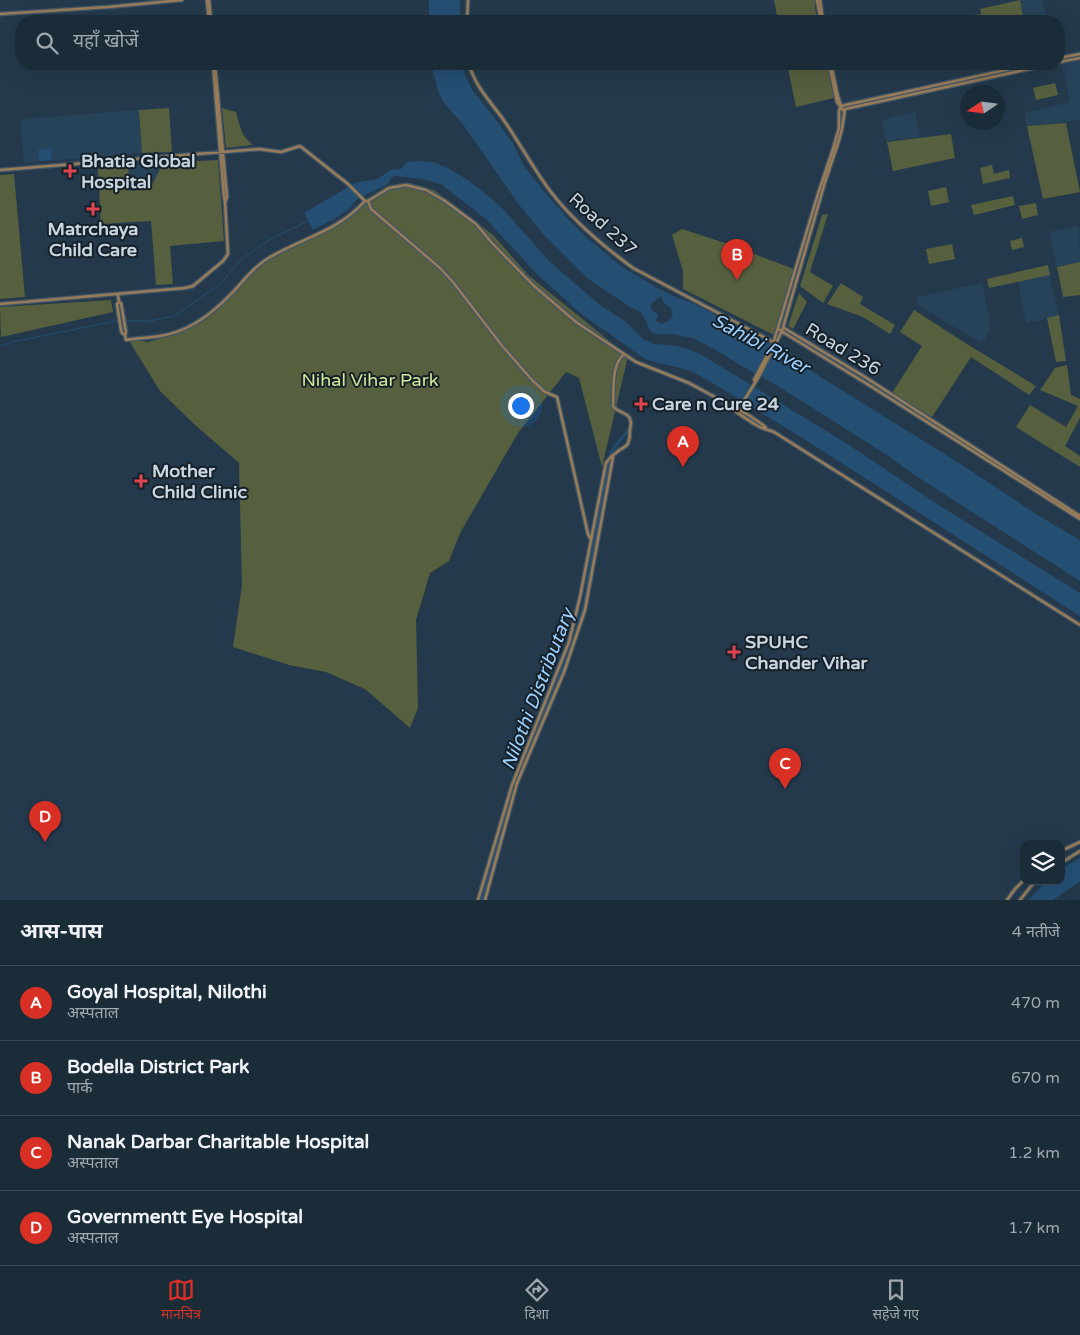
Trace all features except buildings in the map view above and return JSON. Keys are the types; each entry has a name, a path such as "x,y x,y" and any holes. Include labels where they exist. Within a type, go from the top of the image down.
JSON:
{"street":[{"path":"0,14 182,0"},
{"path":"208,0 209,15"},
{"path":"467,15 468,0"},
{"path":"819,0 821,15"},
{"path":"1065,57 1080,56"},
{"path":"1065,60 1080,56"},
{"path":"0,304 190,288 223,261 228,252 215,70"},
{"name":"Road 237","path":"471,70 478,85 552,193 593,236 633,268 775,343"},
{"path":"831,70 838,98 845,110 1025,70"},
{"path":"842,106 1006,70"},
{"path":"775,343 818,194 834,146 842,106"},
{"name":"Road 236","path":"845,110 839,140 782,329 865,377 1080,518"},
{"path":"0,170 259,149 281,152 300,146 348,184 365,200 371,209 440,268 533,381 545,392 557,397 588,534 591,540"},
{"path":"119,302 117,304 121,330 126,340 173,333 198,322 218,308 257,266 282,250 310,239 348,218 365,200 389,188 406,186 426,190 445,201 476,224 534,286 576,322 636,362 690,383 726,405 741,410 766,428 1080,625"},
{"path":"118,295 119,302 121,303 125,335"},
{"path":"739,409 782,329 779,327"},
{"path":"478,900 512,785 568,642 580,597 605,466 618,450 627,444 631,422 628,416 616,410 613,406 616,366 620,357 624,354"},
{"path":"739,409 761,428 766,428"},
{"path":"485,900 517,783 564,672 585,610 611,458"},
{"path":"1065,849 1080,842"},
{"path":"1065,860 1080,851"},
{"path":"1007,900 1020,884"},
{"path":"1020,900 1032,885"}],"shaded area":[{"path":"1020,0 1042,0 1046,15 1023,15"},
{"path":"1080,60 1080,120 1027,126 1025,113 1070,102 1063,70 1065,70 1065,63"},
{"path":"139,110 142,153 24,163 20,119"},
{"path":"915,112 920,137 886,141 882,120"},
{"path":"163,163 150,189 130,191 128,165"},
{"path":"1079,226 1080,262 1057,267 1049,232"},
{"path":"1049,274 1059,316 1026,323 1018,281"},
{"path":"982,283 991,327 982,344 917,304 918,297"}],"green space":[{"path":"774,0 816,0 817,15 777,15"},
{"path":"1020,0 1023,15 974,15 981,14 980,9"},
{"path":"788,70 828,70 834,98 796,107"},
{"path":"1055,83 1058,95 1036,100 1033,88"},
{"path":"169,108 172,152 142,153 139,110"},
{"path":"222,108 236,112 243,134 253,145 226,148"},
{"path":"1066,123 1080,192 1043,199 1027,126"},
{"path":"951,134 955,158 893,171 887,142"},
{"path":"218,160 224,241 170,246 173,284 156,285 151,221 101,224 98,169 128,165 130,191 150,189 163,163"},
{"path":"992,165 994,174 1009,170 1010,178 983,184 980,168"},
{"path":"14,174 25,297 0,299 0,175"},
{"name":"Nihal Vihar Park","path":"412,184 434,190 494,236 528,275 628,356 602,467 579,378 566,372 518,433 460,533 449,561 430,573 416,620 418,708 410,728 365,689 326,672 289,665 233,647 242,585 239,463 160,391 128,339 148,342 168,336 202,319 261,261 282,249 319,235 369,200 397,185"},
{"path":"946,187 949,202 931,206 928,191"},
{"path":"1013,196 1015,205 974,215 971,205"},
{"path":"1036,203 1038,215 1022,219 1019,206"},
{"path":"828,214 810,272 833,286 823,303 800,286 822,215"},
{"path":"682,229 794,269 774,335 683,289 683,271 672,235"},
{"path":"1022,238 1024,247 1012,250 1010,241"},
{"path":"952,244 955,259 929,264 926,249"},
{"path":"1080,262 1080,295 1063,297 1057,267"},
{"path":"1048,265 1050,275 989,288 987,279"},
{"path":"841,283 863,297 860,304 895,325 890,334 863,317 827,304"},
{"path":"799,293 807,302 793,329 788,326"},
{"path":"111,300 113,312 1,337 0,307"},
{"path":"914,310 1036,386 1029,395 971,357 932,417 892,393 922,346 900,332"},
{"path":"1059,315 1066,361 1056,362 1047,318"},
{"path":"1067,365 1071,395 1080,399 1080,418 1065,446 1080,456 1080,467 1016,427 1030,405 1066,427 1078,406 1040,390 1055,368"}],"water":[{"path":"429,0 460,0 460,15 429,15"},
{"name":"Sahibi River","path":"433,70 463,70 473,91 512,142 524,166 548,196 586,237 622,267 659,289 692,303 775,346 795,361 1080,540 1080,581 773,383 693,338 672,334 656,334 650,331 641,312 630,307 587,278 544,235 520,206 462,123 444,103 438,91","holes":["661,296 663,302 671,308 673,316 662,324 656,321 658,315 652,310 650,305"]},
{"path":"51,148 52,159 39,161 38,150"},
{"path":"407,162 432,162 446,167 481,190 502,208 551,263 600,305 626,322 643,339 654,344 677,346 702,355 846,443 937,504 1080,593 1080,616 801,437 716,385 693,372 645,359 580,313 536,273 487,220 441,184 422,179 392,177 388,184 357,199 351,207 336,218 313,230 304,213 355,183 378,179 390,170 401,169"},
{"path":"1080,858 1080,881 1053,900 1029,900 1042,885 1065,885 1065,867"}],"waterway":[{"path":"0,346 116,321 150,321 174,316 219,285 242,259 269,240 308,221"},
{"name":"Nilothi Distributary","path":"573,642 584,605 611,452 628,430"},
{"name":"Nilothi Distributary","path":"519,774 570,650"},
{"name":"Nilothi Distributary","path":"482,900 516,782"}],"place":[{"name":"Bhatia Global Hospital","path":"70,171"},
{"name":"Matrchaya Child Care","path":"93,209"},
{"name":"Bodella District Park","path":"737,280"},
{"name":"Care n Cure 24","path":"641,404"},
{"name":"Goyal Hospital, Nilothi","path":"683,467"},
{"name":"Mother Child Clinic","path":"141,481"},
{"name":"SPUHC Chander Vihar","path":"734,652"},
{"name":"Nanak Darbar Charitable Hospital","path":"785,789"},
{"name":"Governmentt Eye Hospital","path":"45,842"}]}
